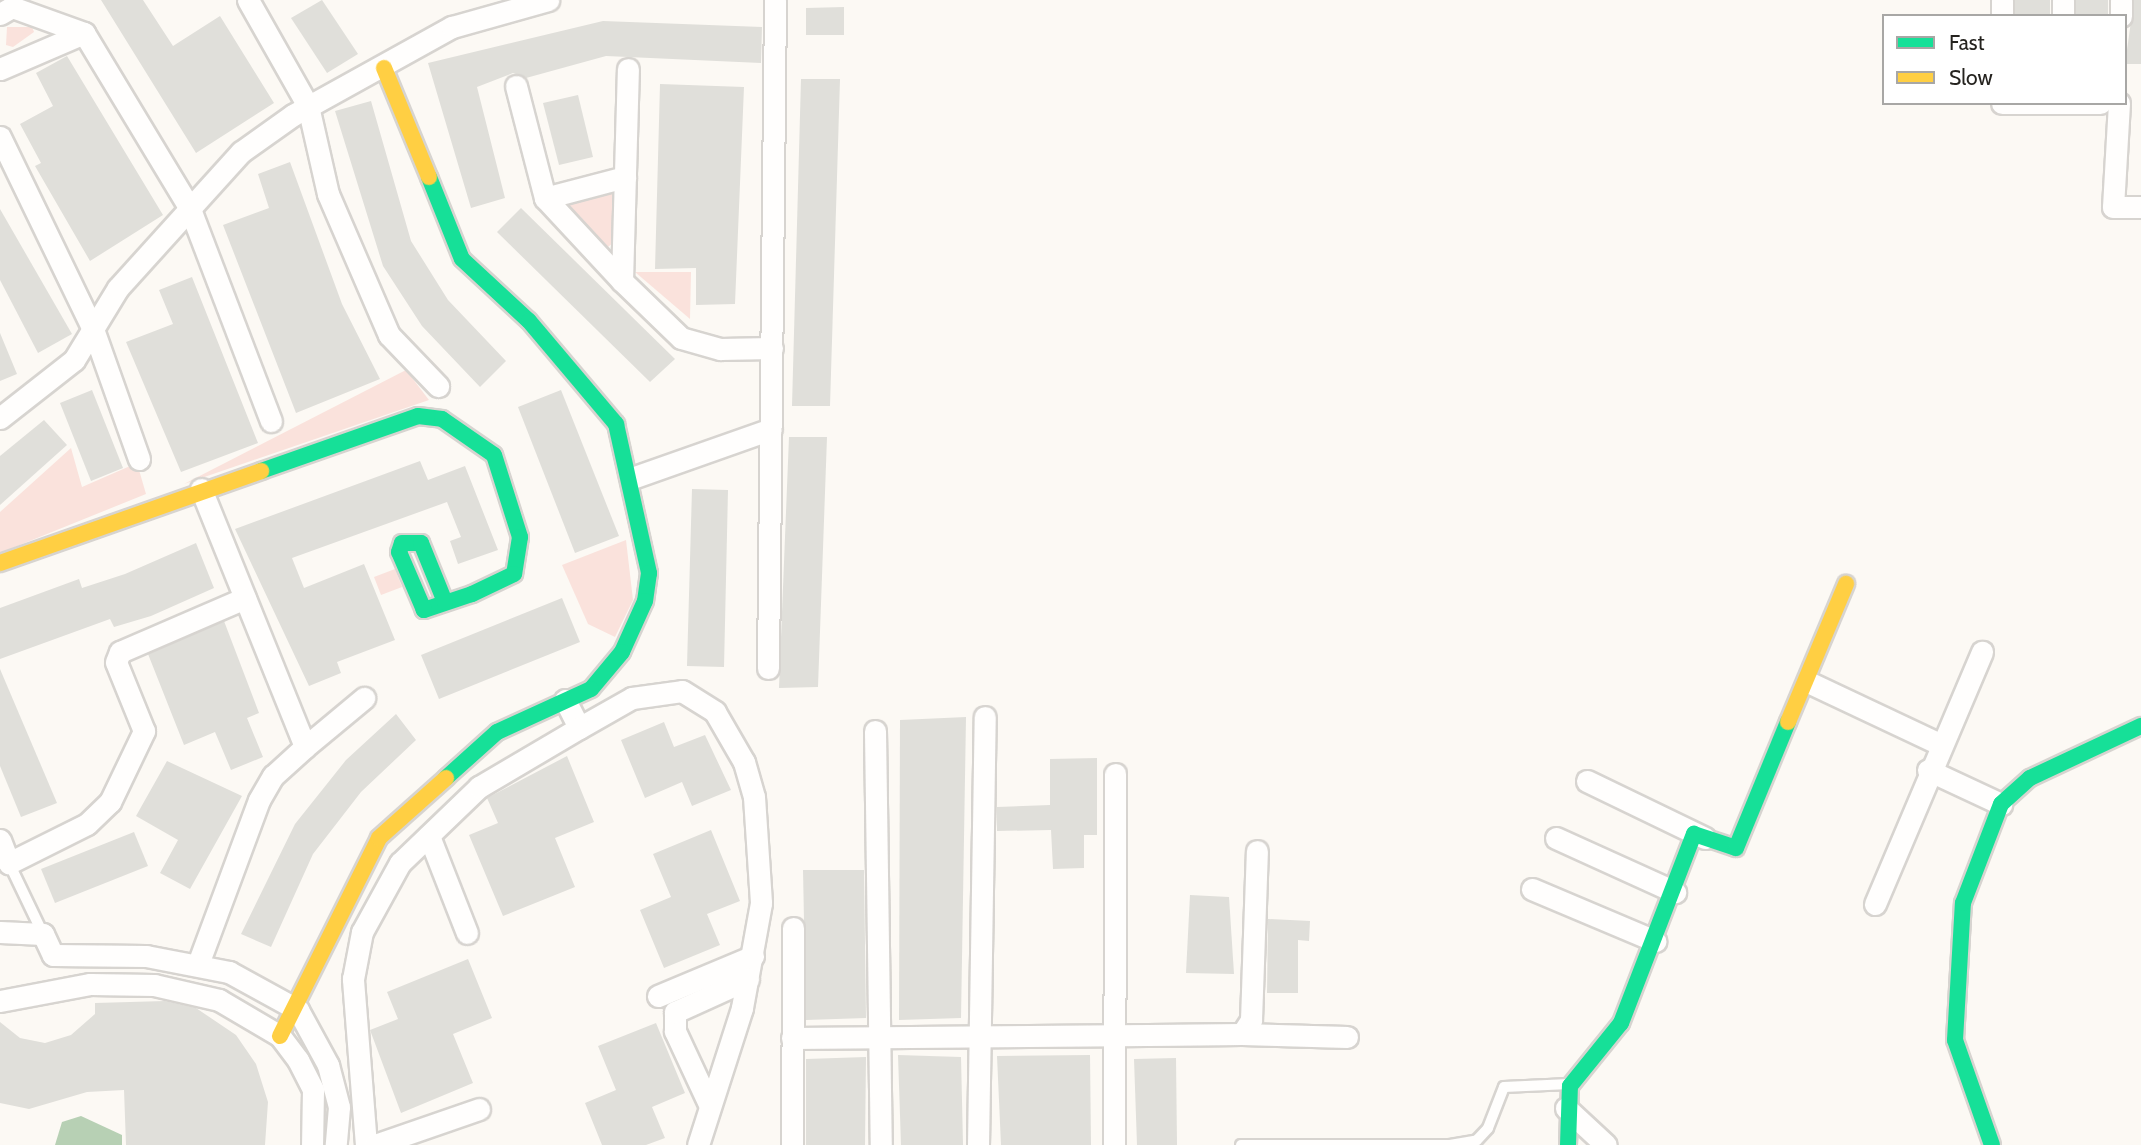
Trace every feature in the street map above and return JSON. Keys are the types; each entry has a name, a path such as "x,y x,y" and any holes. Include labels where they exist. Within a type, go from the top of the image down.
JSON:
{"street":[{"path":"248,0 308,106 328,194 389,335 438,386"},
{"path":"0,418 75,360 118,288 241,152 308,106 384,68 452,26 512,4 548,0"},
{"path":"768,668 775,0"},
{"path":"0,14 12,7 84,33 190,209 271,421"},
{"path":"0,69 84,33"},
{"path":"280,1036 298,1010 380,838 497,732 590,689 622,652 645,601 649,573 632,478 615,424 597,394 462,259 384,68"},
{"path":"622,281 628,69"},
{"path":"516,86 545,198 622,281 681,338 720,349 772,348"},
{"path":"2119,105 2113,206 2141,207"},
{"path":"0,137 93,329 139,459"},
{"path":"545,198 625,177"},
{"path":"0,563 201,489 418,416 442,419 494,456 520,537 514,574 445,602"},
{"path":"632,478 771,429"},
{"path":"201,489 305,747"},
{"path":"1568,1145 1566,1108 1572,1084 1621,1023 1675,892 1694,834 1736,848 1808,682 1846,584"},
{"path":"0,840 9,863 87,824 124,781 144,732 116,662 120,652 245,598"},
{"path":"1875,904 1928,770 1982,652"},
{"path":"1808,682 1940,744"},
{"path":"590,689 602,715"},
{"path":"366,1145 352,979 362,932 400,863 479,788 632,698 682,691 715,712 744,762 754,797 761,903 748,979 698,1145"},
{"path":"198,964 259,800 273,776 364,698"},
{"path":"565,700 579,728"},
{"path":"978,1145 985,717"},
{"path":"1992,1145 1955,1040 1956,942 1963,903 2001,804 2030,778 2141,726"},
{"path":"875,731 883,1037 881,1145"},
{"path":"1928,770 2001,804"},
{"path":"1114,1145 1115,774"},
{"path":"1587,781 1706,839"},
{"path":"429,836 467,933"},
{"path":"1556,838 1675,892"},
{"path":"1242,1034 1251,1020 1257,851"},
{"path":"1532,889 1655,941"},
{"path":"792,1145 793,928"},
{"path":"0,932 43,934 53,955 50,990"},
{"path":"53,955 146,956 198,964 229,972 298,1010 328,1065 339,1107 336,1145"},
{"path":"658,996 753,956"},
{"path":"709,1104 676,1031 675,1012 748,979"},
{"path":"0,1002 50,990 154,985 219,1000 280,1036 313,1090 312,1145"},
{"path":"792,1038 1242,1034 1348,1037"},
{"path":"1566,1108 1605,1145"},
{"path":"375,1145 479,1109"}],"lane":[{"path":"9,863 43,934"},
{"path":"1241,1145 1449,1145 1477,1140 1488,1128 1504,1087 1572,1084"}],"shaded area":[{"path":"7,27 32,27 34,32 13,47 6,45"},
{"path":"616,190 614,242 608,247 561,198"},
{"path":"635,272 691,272 690,319"},
{"path":"406,370 429,400 184,484"},
{"path":"71,448 82,487 137,463 146,494 0,553 0,512"},
{"path":"626,540 633,600 615,637 588,624 562,565"},
{"path":"395,569 402,587 381,595 374,577"},
{"path":"81,1116 122,1135 122,1145 55,1145 62,1122"}],"building":[{"path":"101,0 143,0 173,46 220,16 274,103 196,153"},
{"path":"322,0 358,54 327,73 291,18"},
{"path":"2015,0 2050,0 2050,14 2015,14"},
{"path":"2076,0 2108,0 2108,14 2076,14"},
{"path":"2134,0 2141,0 2141,64 2127,64"},
{"path":"844,7 844,35 806,35 806,8"},
{"path":"603,21 762,27 761,63 606,56 526,78 513,73 477,87 505,198 471,208 428,63"},
{"path":"67,56 163,215 90,261 35,166 41,163 20,124 53,106 36,73"},
{"path":"801,79 840,79 830,406 792,406"},
{"path":"660,84 744,87 735,304 696,305 696,268 655,269"},
{"path":"578,95 593,157 559,165 543,103"},
{"path":"371,101 411,241 448,300 506,361 480,387 422,326 383,266 335,111"},
{"path":"290,162 342,304 380,379 296,413 223,225 269,208 258,174"},
{"path":"521,208 675,359 650,382 497,232"},
{"path":"0,209 72,334 38,353 0,280"},
{"path":"192,277 258,443 181,472 126,342 173,324 159,290"},
{"path":"0,333 17,374 0,381"},
{"path":"92,390 123,468 91,481 60,403"},
{"path":"561,390 619,536 575,553 518,407"},
{"path":"44,420 67,445 0,505 0,456"},
{"path":"789,437 827,437 818,687 779,688"},
{"path":"420,461 428,480 465,466 498,550 458,564 450,541 461,537 447,502 292,558 304,588 364,564 395,640 337,662 341,673 309,686 235,529"},
{"path":"692,489 728,490 724,667 687,666"},
{"path":"196,543 214,588 151,616 114,627 110,619 0,659 0,608 79,579 82,588 125,574"},
{"path":"562,598 580,642 439,699 421,655"},
{"path":"224,621 259,713 247,718 263,757 231,770 215,732 184,745 148,654"},
{"path":"0,669 57,803 21,817 0,766"},
{"path":"396,714 416,740 361,792 313,854 271,947 241,934 295,824 346,760"},
{"path":"966,717 961,1018 899,1020 900,720"},
{"path":"664,722 674,747 705,735 731,790 692,806 682,782 645,798 621,740"},
{"path":"567,756 594,822 555,838 575,887 503,916 469,835 498,823 487,798"},
{"path":"1097,758 1097,835 1084,835 1084,868 1053,869 1051,830 997,831 997,807 1050,805 1050,759"},
{"path":"167,761 242,796 190,889 160,873 178,840 136,816"},
{"path":"711,830 740,901 707,914 720,945 664,968 640,910 671,897 653,854"},
{"path":"134,832 148,866 55,903 41,869"},
{"path":"803,870 864,870 866,1018 806,1020"},
{"path":"1190,895 1229,897 1234,974 1186,973"},
{"path":"1268,919 1310,921 1309,941 1298,940 1298,993 1267,993"},
{"path":"468,959 492,1018 453,1034 473,1083 401,1113 370,1030 398,1019 387,992"},
{"path":"165,1001 196,1008 236,1035 256,1064 268,1102 265,1145 126,1145 124,1090 87,1092 29,1109 0,1103 0,1022 20,1038 45,1043 71,1035 95,1014 95,1003"},
{"path":"656,1023 685,1093 652,1107 665,1138 646,1145 602,1145 585,1103 616,1090 598,1046"},
{"path":"898,1055 961,1057 963,1145 901,1145"},
{"path":"1090,1055 1091,1145 1001,1145 997,1056"},
{"path":"866,1057 865,1145 806,1145 806,1059"},
{"path":"1176,1058 1177,1145 1137,1145 1134,1059"}],"traffic: fast":[{"path":"429,177 462,259 529,321 616,424 649,573 645,601 622,652 591,689 497,732 446,778"},
{"path":"261,471 418,416 442,419 494,455 520,537 514,574 472,594 424,610 399,552 402,543 421,543 445,602"},
{"path":"1568,1145 1570,1086 1621,1023 1694,834 1736,848 1788,722"},
{"path":"1992,1145 1955,1040 1963,903 2001,804 2030,778 2141,726"}],"traffic: slow":[{"path":"384,68 429,177"},
{"path":"0,563 261,471"},
{"path":"1788,722 1846,584"},
{"path":"280,1036 379,838 446,778"}]}
